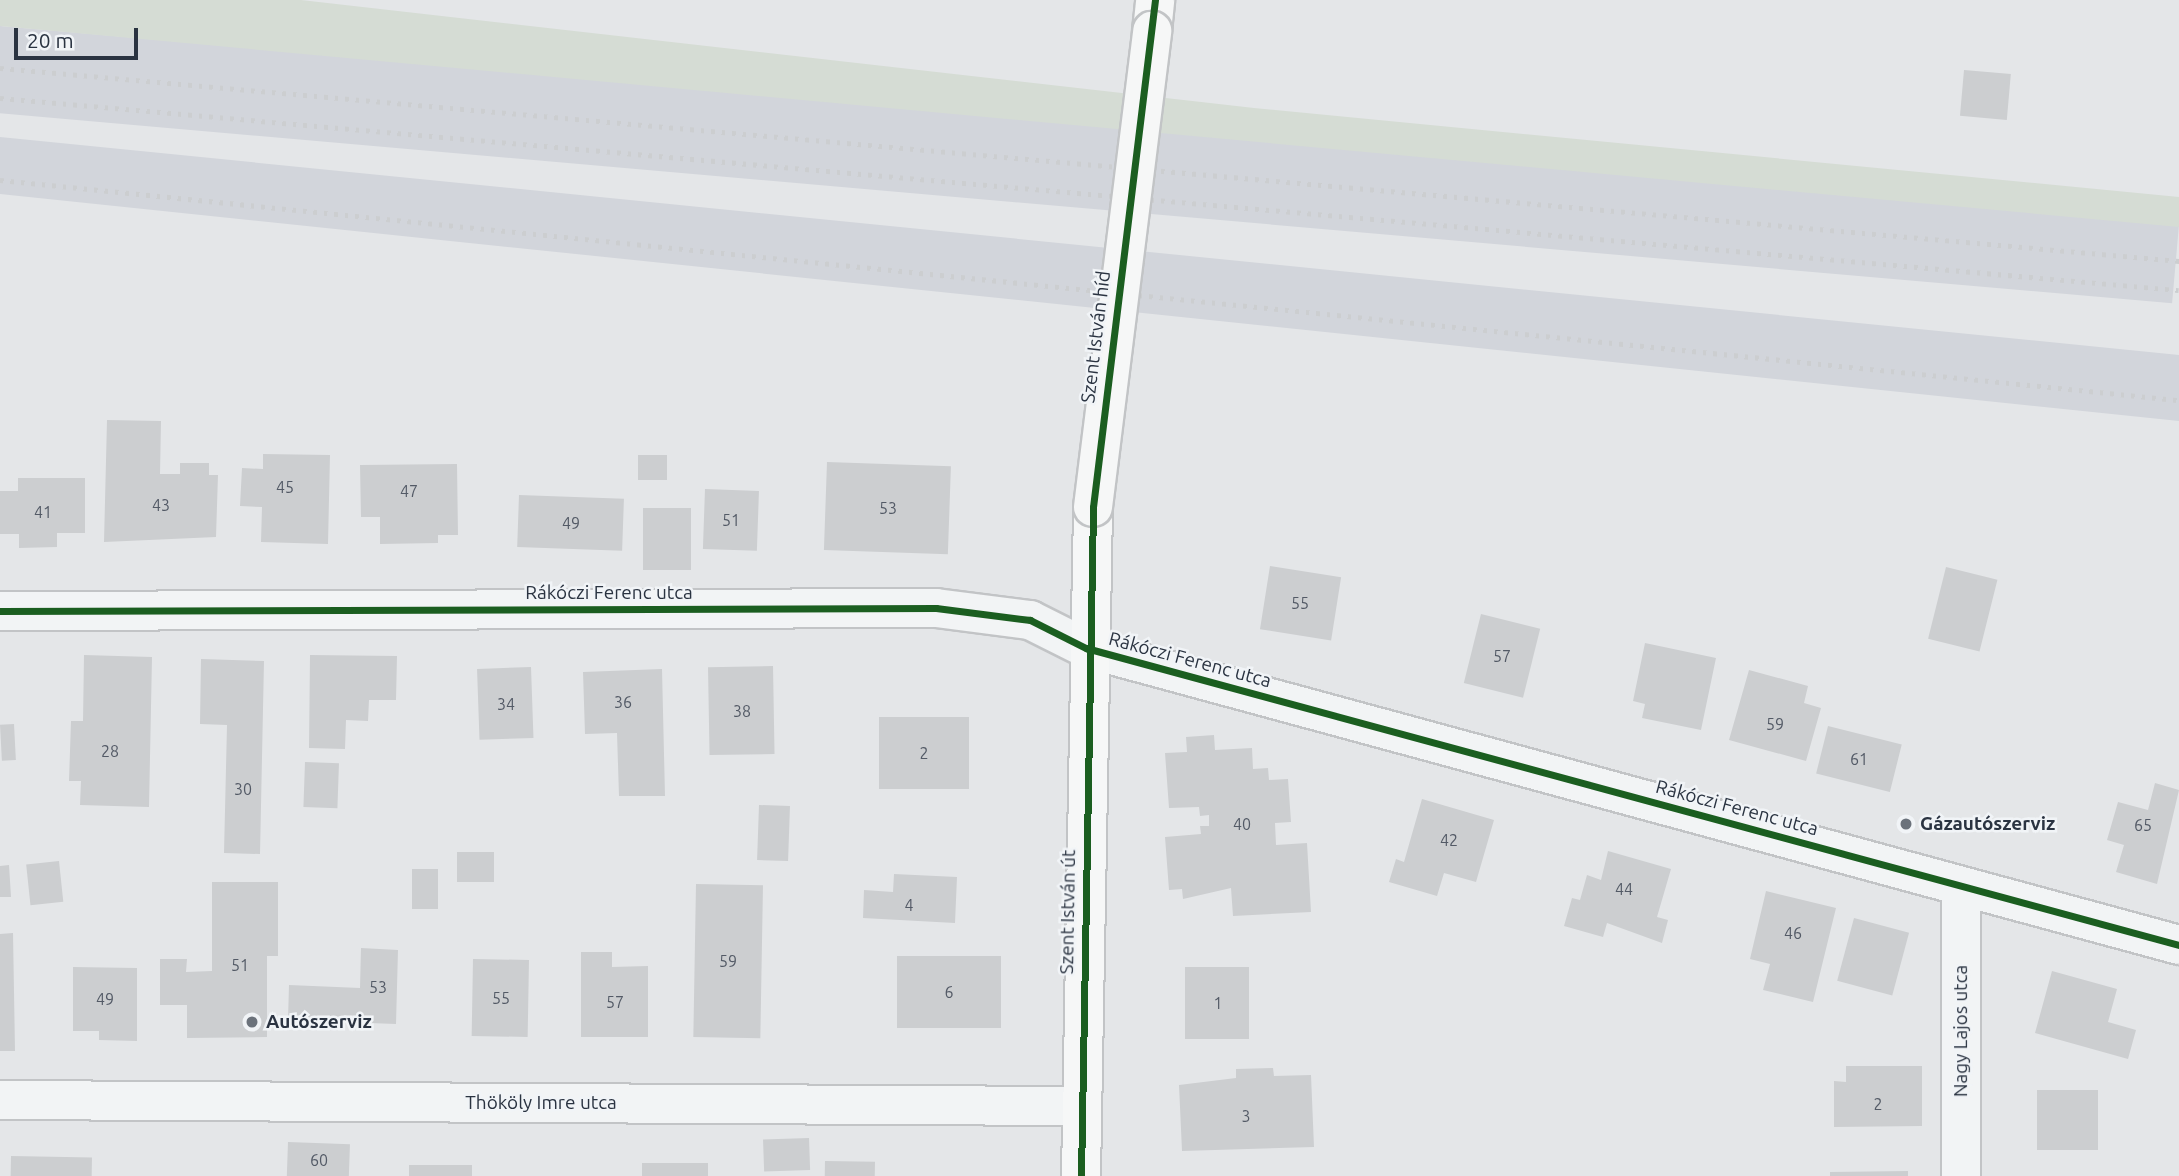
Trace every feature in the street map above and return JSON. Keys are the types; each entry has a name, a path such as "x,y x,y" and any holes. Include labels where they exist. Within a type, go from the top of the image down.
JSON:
{"street":[{"name":"Szent István híd","path":"1086,648 1093,507 1154,16"},
{"name":"Rákóczi Ferenc utca","path":"0,611 936,608 1030,620 1086,648 2179,945"},
{"name":"Szent István út","path":"1082,1176 1086,648"},
{"name":"Nagy Lajos utca","path":"1961,886 1961,1176"},
{"name":"Thököly Imre utca","path":"0,1100 1082,1106"}],"shaded area":[{"path":"0,0 301,0 1254,108 2179,197 2179,227 0,26"},
{"path":"0,26 2179,217 2172,303 0,113"},
{"path":"0,137 2179,355 2179,421 0,194"}],"building":[{"path":"1964,70 2011,74 2007,120 1960,116"},
{"path":"107,420 161,421 160,474 180,474 180,463 209,463 209,475 218,475 216,537 104,542"},
{"path":"263,454 330,455 328,544 261,542 262,507 240,506 242,468 263,469"},
{"path":"638,455 667,455 667,480 638,480"},
{"path":"827,462 951,466 948,554 824,550"},
{"path":"457,464 458,535 438,535 438,543 380,544 380,517 361,517 360,465"},
{"path":"18,478 85,478 85,533 57,533 57,547 19,548 19,534 0,534 0,491 18,491"},
{"path":"705,489 759,491 757,551 703,549"},
{"path":"519,495 624,499 622,551 517,547"},
{"path":"643,508 691,508 691,570 643,570"},
{"path":"1270,566 1341,577 1331,640 1260,629"},
{"path":"1946,567 1997,580 1980,652 1928,639"},
{"path":"1481,614 1540,629 1523,698 1464,683"},
{"path":"1645,643 1716,658 1701,730 1642,718 1645,704 1633,701"},
{"path":"84,655 152,657 149,807 80,805 81,781 69,781 71,721 83,721"},
{"path":"310,655 397,656 396,700 369,700 368,721 346,720 345,749 309,748"},
{"path":"201,659 264,661 260,854 224,853 227,725 200,724"},
{"path":"773,666 775,754 710,755 708,667"},
{"path":"531,667 533,738 480,740 477,669"},
{"path":"662,669 665,796 619,796 617,733 585,734 583,672"},
{"path":"1749,670 1808,686 1804,703 1821,708 1806,761 1729,740"},
{"path":"879,717 969,717 969,789 879,789"},
{"path":"14,724 16,760 2,761 0,725"},
{"path":"1828,726 1902,744 1890,792 1816,774"},
{"path":"1214,735 1215,750 1252,748 1253,769 1268,768 1269,780 1288,779 1291,822 1275,823 1276,845 1307,843 1311,912 1233,916 1231,888 1183,899 1182,889 1169,890 1165,837 1201,834 1200,826 1209,826 1209,815 1200,816 1199,807 1169,808 1165,753 1187,752 1186,737"},
{"path":"305,762 339,763 337,808 303,807"},
{"path":"2155,783 2179,790 2157,884 2116,872 2124,845 2107,840 2118,802 2148,810"},
{"path":"1422,799 1494,820 1476,882 1444,873 1437,896 1389,882 1396,859 1404,862"},
{"path":"759,805 790,806 788,861 757,860"},
{"path":"1608,851 1671,869 1657,917 1668,920 1662,943 1607,923 1603,937 1564,926 1572,898 1580,900 1587,875 1601,880"},
{"path":"457,852 494,852 494,882 457,882"},
{"path":"59,861 63,902 30,905 26,864"},
{"path":"9,865 11,897 0,897 0,866"},
{"path":"412,869 438,869 438,909 412,909"},
{"path":"894,874 957,877 955,923 863,918 864,890 893,892"},
{"path":"212,882 278,882 278,956 267,956 267,1037 187,1038 187,1005 160,1005 160,959 187,959 186,972 212,971"},
{"path":"696,884 763,885 760,1038 693,1037"},
{"path":"1766,891 1836,908 1813,1002 1763,990 1770,964 1750,959"},
{"path":"1854,918 1909,933 1892,996 1837,981"},
{"path":"13,933 15,1051 0,1051 0,934"},
{"path":"361,948 398,950 396,1024 288,1020 289,985 360,988"},
{"path":"581,952 612,952 612,967 648,966 648,1037 581,1037"},
{"path":"897,956 1001,956 1001,1028 897,1028"},
{"path":"473,959 529,960 528,1037 472,1036"},
{"path":"73,967 137,968 137,1041 99,1040 99,1031 73,1031"},
{"path":"1185,967 1249,967 1249,1039 1185,1039"},
{"path":"2052,971 2117,989 2108,1022 2136,1030 2128,1059 2035,1033"},
{"path":"1846,1066 1922,1066 1922,1126 1834,1127 1834,1081 1846,1082"},
{"path":"1273,1068 1274,1076 1311,1075 1314,1147 1182,1151 1179,1085 1236,1078 1236,1069"},
{"path":"2037,1090 2098,1090 2098,1150 2037,1150"},
{"path":"809,1138 810,1170 764,1172 763,1140"},
{"path":"288,1142 350,1144 349,1176 287,1176"},
{"path":"11,1156 92,1157 92,1176 11,1176"},
{"path":"825,1161 875,1162 875,1176 825,1176"},
{"path":"642,1163 708,1163 708,1176 642,1176"},
{"path":"409,1165 472,1165 472,1176 409,1176"},
{"path":"1908,1171 1908,1176 1830,1176 1830,1172"}],"railway":[{"path":"0,68 2179,261"},
{"path":"0,98 2179,290"},
{"path":"0,180 2179,400"}],"cycle path":[{"path":"1081,1176 1093,507 1155,0"},
{"path":"0,611 936,608 1030,620 1086,648 2179,945"}],"place":[{"name":"Gázautószerviz","path":"1906,824"},
{"name":"Autószerviz","path":"252,1022"}]}
